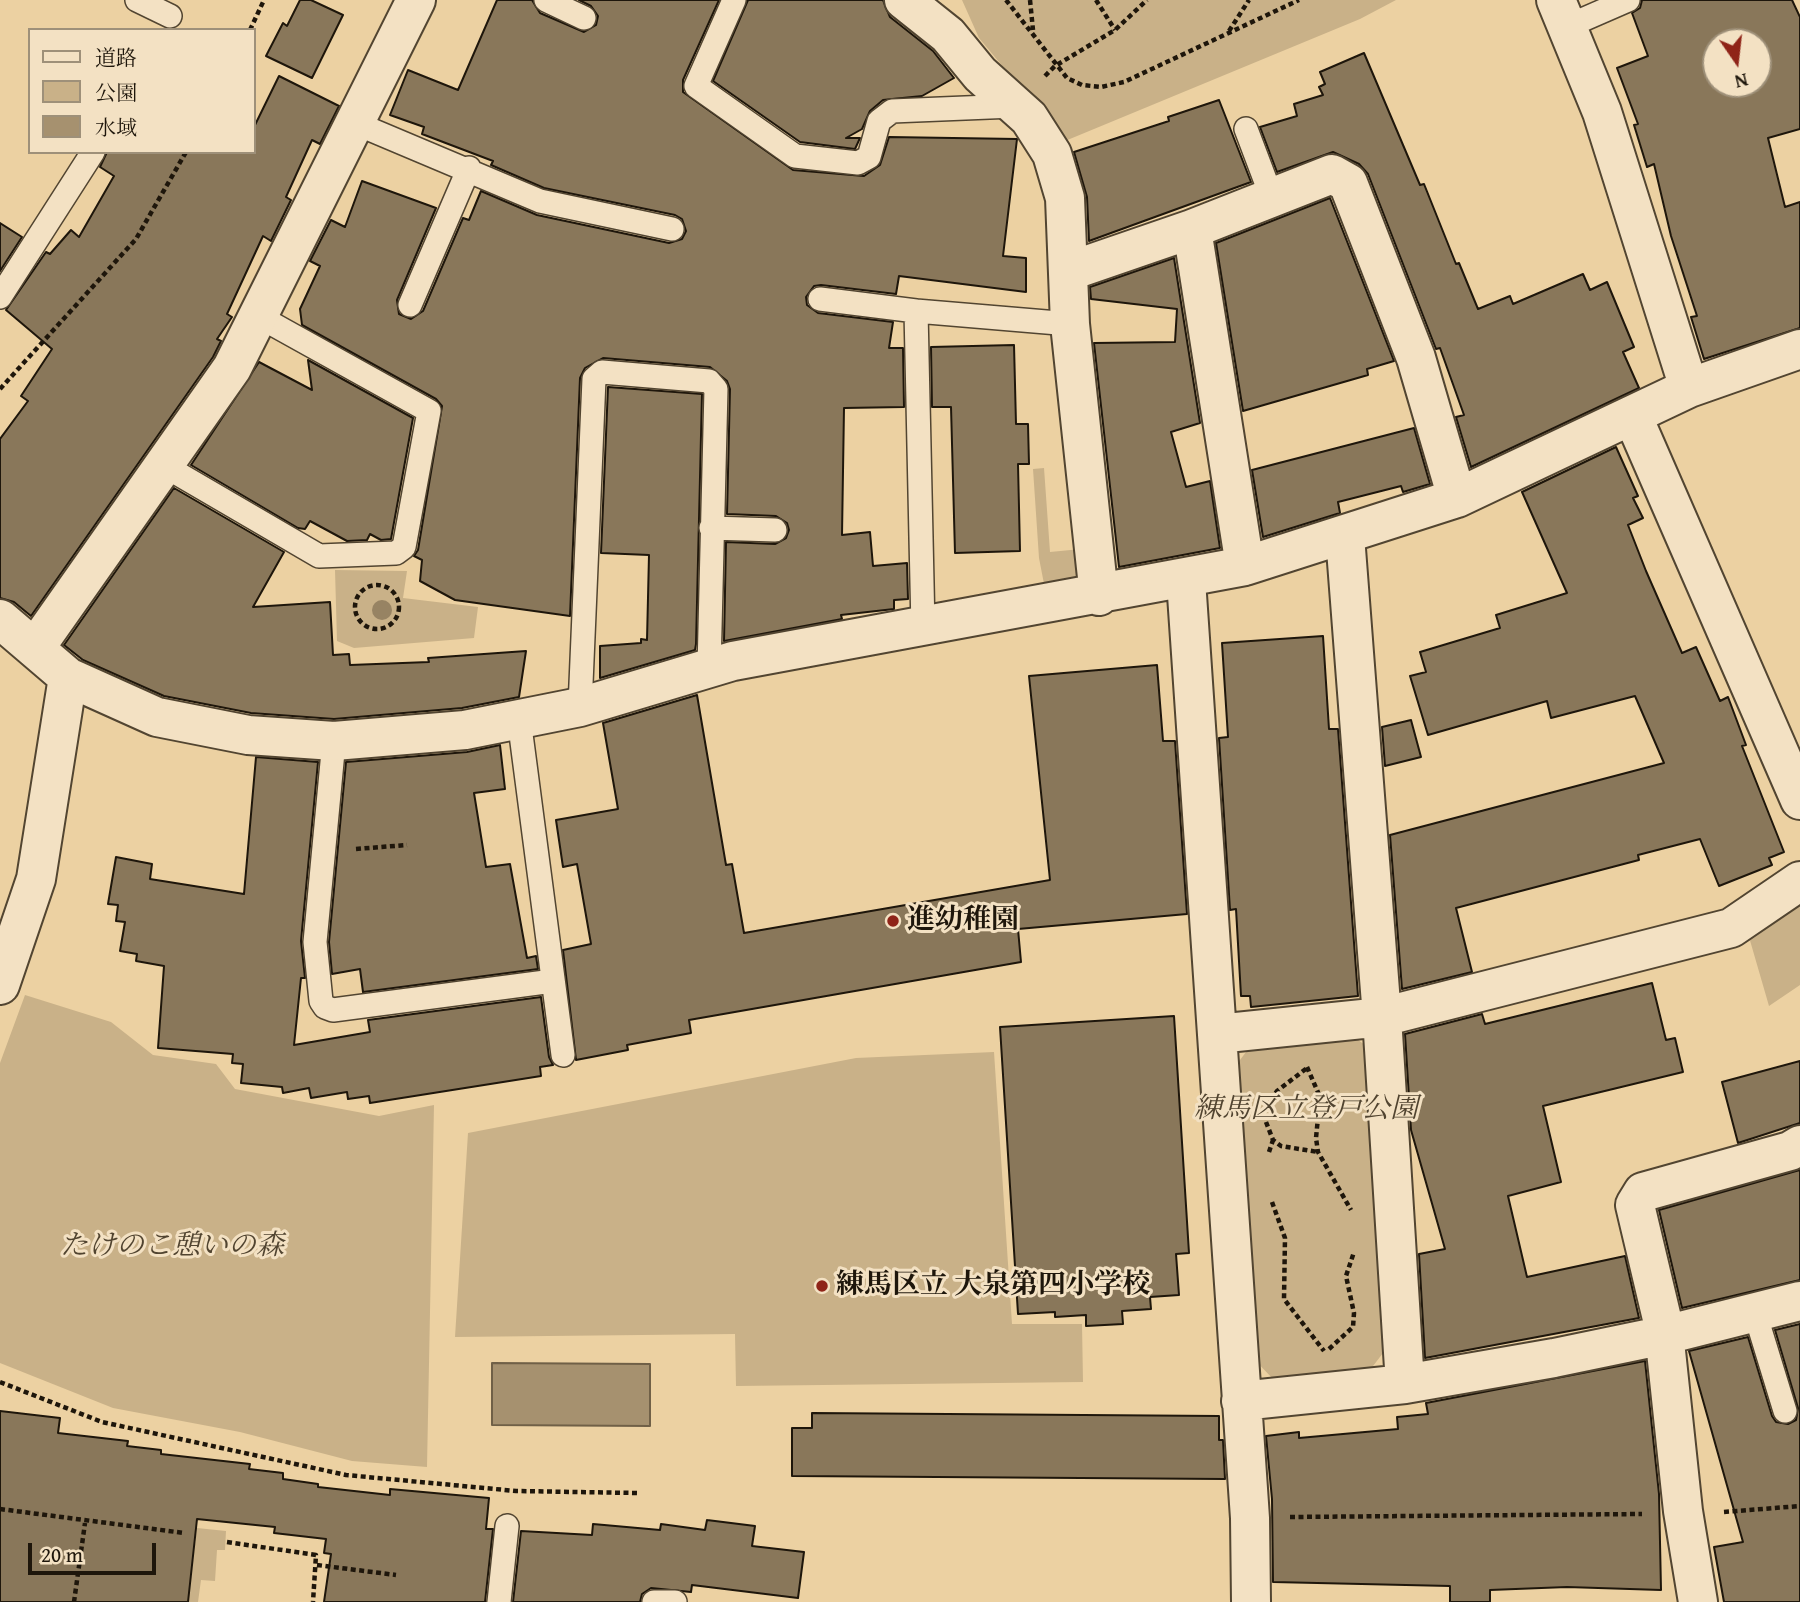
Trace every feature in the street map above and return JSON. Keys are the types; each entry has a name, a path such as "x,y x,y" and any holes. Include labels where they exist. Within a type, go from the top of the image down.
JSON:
{"street":[{"path":"34,648 232,368 416,0"},
{"path":"904,0 948,35 980,74 1029,118 1052,154 1065,198 1070,271 1070,324 1099,596"},
{"path":"1561,13 1602,112 1689,388"},
{"path":"1070,271 1192,229 1332,174 1348,183 1416,358 1457,498"},
{"path":"1192,229 1245,566"},
{"path":"0,618 68,677 156,717 248,735 334,741 465,730 580,707 709,668 1186,580 1245,566 1457,498 1633,417 1689,388 1800,349"},
{"path":"1633,417 1800,800"},
{"path":"1345,536 1382,1017 1405,1384"},
{"path":"1186,580 1251,1518 1251,1602"},
{"path":"0,985 10,926 36,879 68,677"},
{"path":"1217,1034 1382,1017 1731,928 1800,881"},
{"path":"1698,1602 1683,1511 1665,1335 1635,1205 1643,1192 1790,1151 1800,1144"},
{"path":"1241,1401 1405,1384 1665,1335 1800,1301"}],"lane":[{"path":"137,0 170,15"},
{"path":"546,0 584,18"},
{"path":"734,0 696,86 795,156 858,163 869,157 878,121 892,111 1014,106"},
{"path":"1561,13 1628,0"},
{"path":"355,123 469,168 540,201 672,229"},
{"path":"1246,129 1272,198"},
{"path":"0,297 92,154"},
{"path":"410,305 469,168"},
{"path":"820,299 916,311 1070,324"},
{"path":"916,311 923,628"},
{"path":"163,465 319,556 396,553 404,547 429,411 258,316"},
{"path":"580,707 596,375 602,372 714,384 716,389 709,668"},
{"path":"711,528 775,530"},
{"path":"519,719 563,1055"},
{"path":"334,741 314,942 321,1001 325,1007 332,1010 553,981"},
{"path":"1755,1313 1785,1411"},
{"path":"499,1602 507,1526"},
{"path":"654,1602 675,1602"}],"path":[{"path":"251,28 264,0"},
{"path":"1006,0 1033,31 1055,66 1074,81 1101,87 1124,82 1299,0"},
{"path":"1030,0 1033,31"},
{"path":"1096,0 1115,30"},
{"path":"1055,66 1115,30 1147,0"},
{"path":"1227,33 1249,0"},
{"path":"0,389 136,239 185,154"},
{"path":"372,584 391,589 399,598 400,610 395,622 385,628 372,629 360,622 355,611 360,593 372,584"},
{"path":"324,849 407,845"},
{"path":"1303,1025 1304,1061 1321,1097 1316,1138 1318,1152 1354,1217"},
{"path":"1307,1067 1266,1104 1265,1120 1273,1140 1281,1146 1318,1152"},
{"path":"1268,1154 1273,1140"},
{"path":"1269,1190 1285,1238 1284,1299 1326,1353"},
{"path":"1322,1392 1320,1366 1326,1353 1353,1327 1354,1313 1346,1276 1356,1247"},
{"path":"0,1382 102,1422 346,1475 516,1491 637,1493"},
{"path":"1251,1518 1683,1511 1800,1506"},
{"path":"0,1509 184,1533"},
{"path":"74,1602 85,1523"},
{"path":"227,1542 313,1554 317,1559 313,1602"},
{"path":"317,1565 396,1575"}],"green space":[{"path":"962,0 1396,0 1360,19 1065,141 979,38"},
{"path":"1044,468 1050,552 1081,549 1081,571 1071,585 1045,589 1039,558 1033,469"},
{"path":"335,570 407,571 403,598 478,607 474,638 354,648 337,641"},
{"path":"1800,901 1800,985 1769,1006 1749,937"},
{"name":"たけのこ憩いの森","path":"25,995 111,1022 153,1055 216,1064 235,1089 379,1116 434,1105 427,1467 352,1461 240,1432 113,1408 0,1363 0,1063"},
{"name":"練馬区立登戸公園","path":"1353,1036 1370,1049 1383,1353 1370,1370 1274,1380 1251,1356 1237,1064 1249,1048"},
{"path":"994,1052 1012,1324 1082,1324 1083,1382 736,1386 735,1334 455,1337 468,1133 856,1058"},
{"path":"197,1528 226,1531 225,1550 217,1550 215,1581 201,1580 198,1602 188,1602"}],"water":[{"path":"492,1363 650,1364 650,1426 492,1425"}],"building":[{"path":"300,0 311,0 343,15 312,78 266,56 283,23 287,26"},
{"path":"497,0 532,0 540,13 584,32 596,25 598,16 591,6 579,0 719,0 683,80 683,92 793,170 864,176 880,165 889,137 1017,139 1003,256 1026,258 1026,292 899,276 896,294 821,285 814,286 806,297 807,305 818,313 893,322 889,348 903,348 904,407 844,408 842,535 870,532 873,566 907,563 908,599 894,600 894,609 841,615 842,619 724,641 726,542 775,544 786,538 789,530 787,523 776,516 727,514 730,389 727,381 710,367 603,358 585,368 580,378 570,616 455,600 420,581 422,560 414,556 418,550 442,406 436,399 302,325 300,309 320,266 310,261 331,220 345,227 362,181 436,208 397,300 399,314 411,319 423,311 463,218 469,220 481,191 537,215 669,243 682,239 686,231 682,219 675,215 544,188 491,165 493,161 422,134 424,127 390,115 408,70 458,90"},
{"path":"748,0 883,0 890,17 933,51 954,78 922,96 883,100 870,111 862,129 846,138 860,138 855,149 800,142 713,81"},
{"path":"1642,0 1792,0 1800,17 1800,129 1768,138 1785,207 1800,202 1800,328 1704,359 1691,317 1697,316 1671,236 1654,164 1647,167 1634,125 1638,124 1617,68 1648,56 1632,13 1640,8"},
{"path":"1364,53 1420,185 1424,184 1456,264 1459,263 1478,309 1510,296 1513,304 1583,274 1590,290 1607,282 1634,347 1623,352 1639,388 1471,467 1456,417 1464,415 1440,348 1436,349 1368,174 1359,164 1333,152 1277,172 1260,127 1297,116 1294,104 1323,95 1319,87 1325,84 1320,72"},
{"path":"279,76 339,106 320,144 312,140 286,197 291,200 271,241 263,236 227,314 232,317 217,339 221,341 213,357 31,616 14,602 0,598 0,439 28,401 21,396 52,349 6,310 46,252 50,254 71,230 79,237 114,176 100,167 106,154 256,154 256,123"},
{"path":"1219,100 1251,182 1089,241 1087,197 1074,152 1169,121 1168,117"},
{"path":"1330,198 1394,361 1367,369 1368,375 1243,411 1216,243"},
{"path":"0,223 22,237 0,271"},
{"path":"1174,258 1200,423 1171,432 1186,487 1210,481 1220,548 1119,567 1094,343 1175,342 1177,309 1091,299 1090,287"},
{"path":"1014,345 1016,424 1028,424 1029,464 1018,464 1020,551 955,553 951,407 932,407 931,347"},
{"path":"308,360 413,418 391,539 381,540 370,534 367,540 347,541 310,521 305,529 298,528 191,465 259,362 312,390"},
{"path":"608,387 702,394 696,644 695,650 600,678 600,646 641,643 641,639 647,640 649,555 601,553"},
{"path":"1414,428 1430,484 1403,492 1401,486 1338,502 1340,513 1263,537 1252,470"},
{"path":"1616,447 1638,496 1633,498 1643,518 1628,525 1646,571 1682,653 1696,647 1720,701 1728,697 1746,745 1742,746 1784,852 1769,858 1772,865 1719,886 1700,839 1638,855 1639,860 1456,908 1472,972 1402,989 1390,835 1664,763 1635,696 1551,718 1547,701 1428,735 1410,676 1426,672 1420,652 1500,628 1496,615 1567,593 1522,492"},
{"path":"174,488 284,552 253,607 330,602 333,655 349,654 350,665 429,662 428,658 526,651 519,697 462,708 334,719 251,713 164,696 83,660 64,645"},
{"path":"1323,636 1329,729 1338,729 1358,996 1251,1007 1250,996 1241,996 1236,909 1230,910 1219,738 1228,737 1222,643"},
{"path":"1157,665 1163,741 1175,741 1187,914 1018,929 1021,962 689,1020 691,1033 627,1045 628,1050 576,1060 563,950 591,944 577,864 563,867 556,820 618,809 603,723 697,695 726,865 732,864 744,933 1050,880 1029,676"},
{"path":"1411,720 1421,757 1385,766 1382,727"},
{"path":"500,745 505,789 474,793 486,867 510,864 527,958 536,956 538,969 363,992 360,969 332,974 329,942 346,762 467,752"},
{"path":"256,757 318,762 301,941 305,978 301,978 294,1045 370,1032 368,1020 541,997 549,1057 553,1065 540,1067 541,1076 370,1103 369,1096 348,1099 347,1092 311,1098 309,1088 283,1093 282,1087 241,1083 243,1064 232,1063 233,1054 158,1048 164,966 136,961 137,954 120,951 125,922 116,921 118,905 108,904 116,857 152,864 150,879 244,894"},
{"path":"1652,983 1666,1040 1675,1038 1683,1072 1543,1106 1561,1182 1508,1196 1527,1277 1625,1256 1639,1318 1425,1358 1419,1254 1445,1249 1411,1130 1405,1034 1482,1014 1485,1024"},
{"path":"1174,1016 1189,1253 1176,1254 1179,1295 1150,1297 1151,1309 1122,1311 1123,1324 1086,1326 1086,1315 1055,1317 1055,1312 1018,1314 1000,1027"},
{"path":"1800,1061 1800,1123 1738,1143 1722,1082"},
{"path":"1800,1170 1800,1280 1682,1308 1659,1210"},
{"path":"1800,1324 1800,1602 1724,1602 1714,1547 1743,1542 1689,1351 1748,1337 1772,1416 1776,1422 1788,1424 1796,1420 1798,1408 1775,1330"},
{"path":"1645,1361 1659,1494 1661,1590 1567,1587 1490,1590 1490,1602 1450,1602 1450,1586 1273,1582 1272,1499 1266,1436 1299,1432 1299,1438 1398,1429 1397,1417 1428,1414 1426,1403"},
{"path":"0,1411 60,1418 58,1433 128,1441 127,1446 161,1450 161,1454 250,1464 249,1469 283,1473 283,1479 318,1484 318,1487 390,1495 390,1489 489,1498 486,1529 493,1529 485,1602 324,1602 331,1554 324,1553 326,1539 274,1533 275,1527 197,1519 188,1602 0,1602"},
{"path":"812,1413 1219,1416 1219,1440 1223,1440 1225,1479 792,1476 792,1428 812,1428"},
{"path":"707,1520 755,1526 752,1546 804,1552 798,1598 692,1585 691,1592 651,1588 642,1594 640,1602 513,1602 521,1531 592,1535 593,1524 660,1530 661,1524 705,1530"}],"place":[{"name":"進幼稚園","path":"893,921"},
{"name":"練馬区立 大泉第四小学校","path":"822,1286"}]}
